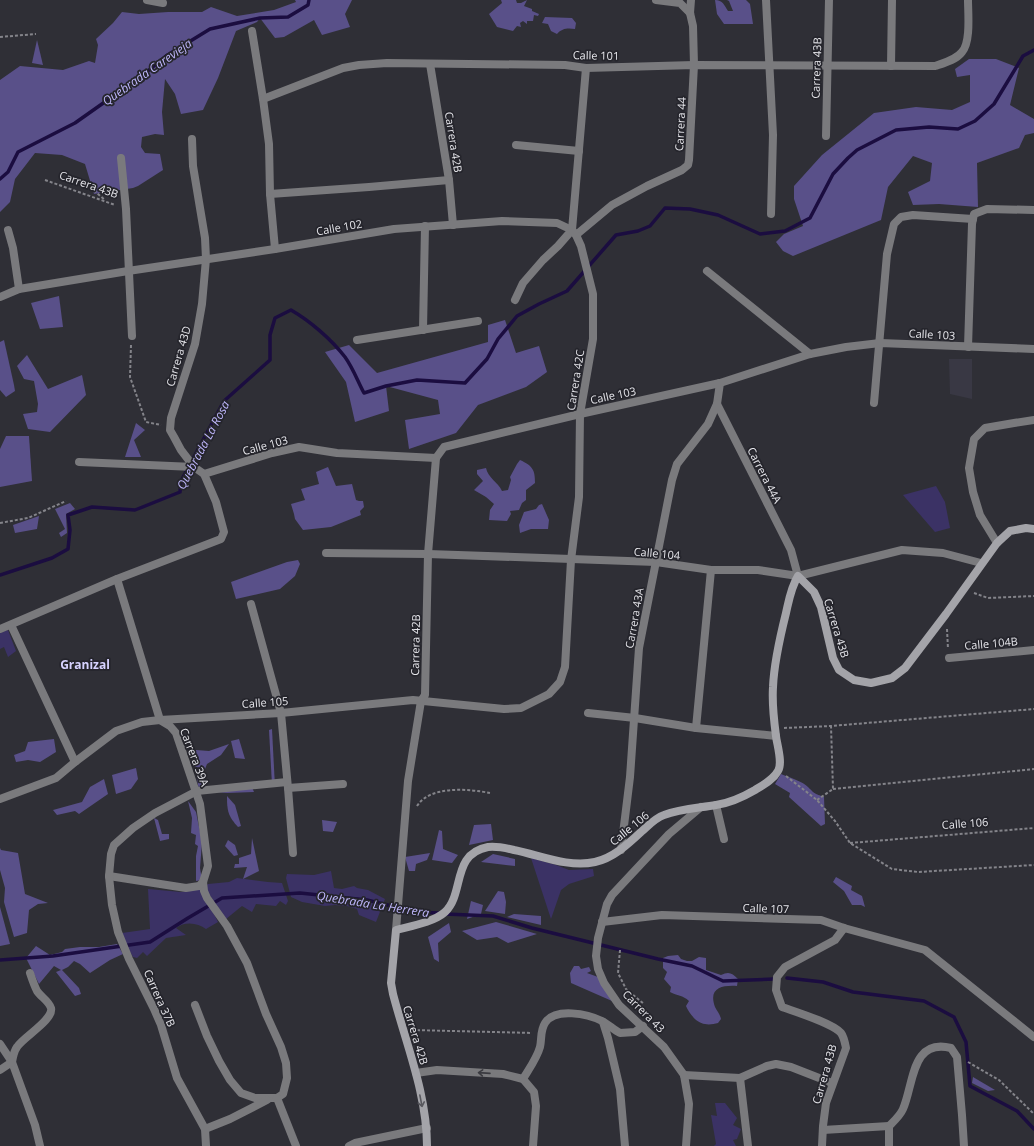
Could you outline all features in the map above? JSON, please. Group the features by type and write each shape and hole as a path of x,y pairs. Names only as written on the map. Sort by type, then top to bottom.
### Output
{"street":[{"path":"147,0 163,3"},
{"path":"656,0 680,3 690,13"},
{"name":"Carrera 44","path":"574,232 612,205 682,170 688,165 694,65 690,13 691,0"},
{"path":"766,0 773,135 771,214"},
{"name":"Carrera 43B","path":"826,136 829,0"},
{"path":"891,66 892,0"},
{"name":"Calle 101","path":"263,99 348,67 387,63 413,62 430,64 565,65 586,68 694,65 935,66 949,62 962,52 967,41 968,0"},
{"path":"252,30 269,144 270,194 276,249"},
{"name":"Carrera 42B","path":"430,64 449,180 453,225"},
{"name":"Carrera 42C","path":"549,694 560,682 565,667 571,560 579,497 580,414 593,339 593,294 581,246 574,232 586,68"},
{"name":"Carrera 43D","path":"170,427 171,418 195,344 202,304 206,259 205,238 193,166 192,138"},
{"path":"516,145 579,151"},
{"path":"120,158 126,209 132,336"},
{"path":"270,194 449,180"},
{"path":"874,403 887,254 894,224 901,217 913,215 973,216 987,209 1034,210"},
{"path":"968,347 973,216"},
{"name":"Calle 102","path":"0,297 19,289 394,229 502,221 557,223 574,232"},
{"path":"423,330 425,226"},
{"path":"8,230 13,248 19,289"},
{"path":"515,300 523,283 543,260 574,232"},
{"path":"707,271 810,354"},
{"path":"358,340 478,321"},
{"name":"Calle 103","path":"204,474 272,453 298,448 337,453 436,458 444,447 580,414 720,383 810,354 846,347 880,343 1034,348"},
{"path":"717,404 720,383"},
{"name":"Carrera 43A","path":"621,850 630,777 639,648 672,480 677,464 708,424 717,404"},
{"name":"Carrera 44A","path":"717,404 791,550 798,576"},
{"path":"997,543 980,515 973,492 969,468 974,439 985,428 1014,422 1034,420"},
{"path":"0,629 117,579 221,539 224,532 216,502 204,474 194,467 181,450 170,427"},
{"name":"Carrera 42B","path":"427,1146 427,1128 416,1073 393,994 392,983 408,781 421,701 425,695 428,554 436,458"},
{"path":"79,462 88,464 194,467"},
{"path":"946,614 981,563 997,543 1010,531 1026,528 1034,529"},
{"name":"Calle 104","path":"326,553 428,554 656,562 711,570 758,570 798,576 902,550 943,553 981,563"},
{"path":"696,728 711,570"},
{"path":"779,771 780,758 775,732 773,688 780,637 792,590 798,576"},
{"name":"Carrera 43B","path":"798,576 814,592 821,606 833,658 839,670 854,680 871,683 892,678 905,668 946,614"},
{"path":"117,579 160,720"},
{"path":"251,604 281,713 293,853"},
{"path":"11,624 75,762"},
{"name":"Calle 104B","path":"949,658 1034,650"},
{"name":"Calle 105","path":"0,798 56,778 116,731 142,722 281,713 413,700 504,709 521,708 549,694"},
{"path":"588,713 635,718 696,728 775,732"},
{"name":"Carrera 39A","path":"160,720 170,726 176,733 188,771 197,791 208,866 203,882"},
{"name":"Calle 106","path":"396,930 435,918 445,912 452,902 461,870 465,862 478,851 495,847 525,852 569,864 594,863 610,857 621,850 652,822 663,815 716,805 739,798 766,784 779,771"},
{"path":"197,791 288,785 343,784"},
{"name":"Carrera 37B","path":"197,791 155,813 133,828 114,845 111,854 109,876 112,905 121,939 161,1025 177,1078 205,1129 206,1146"},
{"path":"716,805 724,839"},
{"name":"Carrera 43","path":"686,1146 689,1104 684,1075 664,1047 619,1005 604,983 598,969 596,956 602,922 607,904 612,895 670,834 702,807"},
{"path":"109,876 186,888 199,886 203,882"},
{"path":"195,1005 207,1036 230,1080 241,1093 255,1098 268,1099 277,1098 283,1094 287,1078 286,1063 281,1047 266,1014 247,963 227,926 207,898 202,887 203,882"},
{"name":"Calle 107","path":"602,922 662,915 821,920 844,928 925,950 1034,1038"},
{"name":"Carrera 43B","path":"822,1146 826,1103 846,1048 844,1040 840,1033 831,1026 782,1007 776,990 777,977 785,967 835,940 844,928"},
{"path":"0,1070 12,1062 17,1046 49,1016 52,1010 50,1005 37,990 30,973"},
{"path":"523,1079 532,1066 540,1047 541,1033 548,1019 555,1014 562,1013 593,1017 620,1033 635,1032 643,1026"},
{"path":"603,1022 620,1089 625,1146"},
{"path":"0,1044 12,1062 35,1125 40,1146"},
{"path":"889,1146 889,1126 903,1110 914,1070 922,1054 931,1047 941,1046 951,1048 957,1057 964,1146"},
{"path":"684,1075 740,1078 766,1066 776,1064 791,1067 832,1083"},
{"path":"416,1073 437,1070 503,1074 523,1079 534,1092 536,1106 533,1146"},
{"path":"740,1078 748,1146"},
{"path":"277,1098 296,1146"},
{"path":"205,1129 230,1119 268,1099"},
{"path":"823,1130 889,1126"},
{"path":"349,1146 355,1143 427,1128"}],"path":[{"path":"0,37 36,34"},
{"name":"Carrera 43B","path":"45,180 126,209"},
{"path":"80,186 91,188 100,197 108,202 126,209"},
{"path":"132,336 130,377 146,422 170,427"},
{"path":"0,523 28,518 66,501"},
{"path":"964,588 988,598 1034,596"},
{"path":"946,614 949,658"},
{"path":"775,732 1034,709"},
{"path":"831,726 833,789"},
{"path":"817,800 833,789 1034,769"},
{"path":"779,771 817,800 835,821 850,843 892,869 918,872 1034,865"},
{"path":"416,807 426,796 444,791 473,790 490,793"},
{"name":"Calle 106","path":"850,843 1034,828"},
{"path":"620,950 618,973 626,989 644,1004"},
{"path":"414,1030 541,1033"},
{"path":"970,1064 999,1080 1034,1114"}],"shaded area":[{"path":"295,0 352,0 345,14 350,27 322,35 314,20 284,37 275,38 260,18 257,22 236,31 218,78 203,110 181,114 175,94 165,79 162,112 164,135 155,134 142,137 141,147 145,153 160,154 163,170 133,188 94,194 85,164 62,155 35,153 15,179 10,202 0,212 0,80 20,66 63,70 89,61 95,63 98,45 96,39 122,12 139,14 202,12 211,7 237,16 274,10 296,2"},
{"path":"501,0 516,0 517,3 521,3 527,0 524,6 539,14 538,16 534,15 533,21 527,21 527,24 523,21 520,23 521,27 517,26 513,31 497,27 489,14 502,3"},
{"path":"715,0 722,2 728,11 733,11 729,1 727,0 746,0 750,4 753,24 724,24 717,14"},
{"path":"545,17 572,18 576,23 575,29 565,29 557,34 551,31 548,24 542,23"},
{"path":"37,40 43,65 32,63"},
{"path":"969,59 996,59 1019,68 1010,105 1034,119 1034,133 1025,135 1019,148 977,163 978,207 939,204 913,205 908,192 930,181 932,163 913,156 888,187 881,220 793,256 783,251 776,242 784,234 803,226 794,199 794,186 822,155 874,113 916,107 952,110 970,102 970,75 957,77 955,69"},
{"path":"59,296 63,327 40,329 31,303"},
{"path":"505,320 516,353 539,346 547,372 526,387 478,405 456,433 409,449 405,420 440,414 438,400 386,386 389,411 355,422 346,382 325,352 349,345 377,373 488,342 488,325"},
{"path":"4,340 15,391 6,397 0,390 0,342"},
{"path":"27,355 48,389 82,375 86,395 50,432 28,429 23,414 37,412 38,404 34,381 24,379 17,366"},
{"path":"949,359 972,359 972,399 950,394"},
{"path":"136,423 145,430 134,440 141,457 125,457"},
{"path":"6,436 29,436 32,481 0,487 0,449"},
{"path":"520,460 528,464 534,472 535,483 526,490 526,500 522,503 519,510 510,511 511,514 507,521 489,520 490,510 494,504 474,490 483,481 477,474 477,470 486,468 489,475 502,491 508,490 511,480 510,477"},
{"path":"328,467 336,486 352,484 356,500 363,501 364,507 360,511 361,515 331,527 303,530 295,519 291,504 305,500 301,489 319,484 316,472"},
{"path":"936,486 945,502 950,528 935,532 903,495"},
{"path":"70,503 75,509 66,514 67,533 61,537 59,533 65,529 55,509"},
{"path":"542,504 549,520 548,529 531,529 520,533 519,525 524,512 536,509"},
{"path":"39,516 37,529 15,533 13,525"},
{"path":"298,560 300,564 295,576 280,589 236,599 231,582 287,562"},
{"path":"8,630 16,651 8,657 4,647 0,649 0,633"},
{"path":"272,729 275,787 272,785 269,730"},
{"path":"54,739 56,752 40,762 28,760 16,762 14,755 25,751 28,742"},
{"path":"239,739 245,759 235,758 231,741"},
{"path":"229,744 221,755 207,764 205,769 193,766 196,750 209,751"},
{"path":"136,768 138,779 131,789 116,794 112,775"},
{"path":"196,773 200,773 203,787 251,785 254,792 227,793 199,790"},
{"path":"781,774 803,783 815,794 824,797 825,824 821,826 789,797 790,793 775,784"},
{"path":"104,779 108,794 79,814 75,811 57,815 53,810 82,802 90,787"},
{"path":"227,796 235,805 241,826 238,827 230,816"},
{"path":"188,801 196,812 202,842 200,868 202,880 196,881 196,856 198,846 195,844 196,835 191,833 192,818"},
{"path":"154,818 158,820 162,834 169,834 169,839 160,841"},
{"path":"322,820 337,822 333,832 323,831"},
{"path":"491,824 493,840 469,845 474,825"},
{"path":"439,830 442,831 443,849 458,855 452,863 432,860"},
{"path":"252,838 259,871 243,879 247,867 234,868 235,864 239,864 239,858 251,854"},
{"path":"228,840 235,845 238,855 234,856 225,846"},
{"path":"0,848 1,850 18,853 25,894 48,903 38,904 29,910 27,933 14,937 4,902 5,888 0,870"},
{"path":"430,853 427,860 416,864 415,871 409,871 405,857"},
{"path":"493,854 515,859 515,866 481,862"},
{"path":"531,858 569,870 593,869 594,876 569,884 561,890 551,919"},
{"path":"331,871 334,888 342,889 354,886 368,890 385,899 376,922 359,915 357,909 347,906 325,906 302,902 291,897 286,878 287,874 314,875"},
{"path":"836,877 852,886 851,890 862,896 865,907 861,905 852,905 844,891 833,882"},
{"path":"237,878 282,883 288,901 286,905 280,901 276,906 256,904 252,912 242,906 226,919 204,887 208,884 229,882"},
{"path":"148,889 181,892 201,889 218,922 206,929 199,925 183,924 176,928 186,935 166,938 147,956 143,952 137,958 133,957 124,941 122,933 150,929"},
{"path":"498,891 504,892 506,902 505,914 485,911"},
{"path":"471,901 483,905 481,914 467,919"},
{"path":"0,907 10,944 0,946"},
{"path":"514,914 541,916 541,925 507,917"},
{"path":"496,922 537,934 508,943 497,937 477,940 462,931"},
{"path":"449,923 451,932 438,943 439,962 434,959 428,937"},
{"path":"117,944 123,954 110,960 90,973 74,961 62,970 79,988 81,994 75,996 56,972 61,970 54,966 39,984 26,958 36,946 50,955 62,952 65,949 99,947"},
{"path":"678,955 681,959 687,961 692,961 699,957 706,958 706,970 721,975 730,973 738,979 737,986 722,987 715,992 713,996 715,1007 721,1019 718,1023 708,1024 699,1022 691,1015 686,1006 689,1001 670,992 671,987 664,979 667,972 663,968 663,958"},
{"path":"574,966 579,966 581,969 589,967 591,971 587,973 598,977 612,1001 571,983 570,973"},
{"path":"973,1077 995,1090 988,1091 972,1083"},
{"path":"715,1103 725,1103 737,1118 733,1125 741,1129 737,1139 733,1140 736,1146 714,1146 716,1144 711,1115 717,1116"}],"waterway":[{"name":"Quebrada Carevieja","path":"0,179 8,172 18,152 75,123 143,75 166,56 210,29 260,18 288,17 308,5 309,0"},
{"name":"Quebrada La Rosa","path":"0,575 52,558 68,549 70,530 68,515 92,507 135,510 180,492 181,481 224,401 270,360 270,335 275,318 291,310 320,331 345,357 364,393 386,386 417,380 465,383 487,359 498,339 517,316 567,291 616,235 638,231 650,226 665,208 690,209 718,215 760,234 785,231 810,218 833,174 857,150 896,130 929,127 958,129 975,121 994,104 1023,56 1034,50"},
{"name":"Quebrada La Herrera","path":"0,960 53,956 150,942 222,898 300,893 367,900 416,912 439,913"},
{"name":"Quebrada La Herrera","path":"445,914 493,916 532,928 692,966 723,981 774,979"},
{"name":"Quebrada La Herrera","path":"787,978 823,982 853,992 924,1001 954,1017 966,1042 970,1086 1017,1111 1034,1129"}],"district":[{"name":"Granizal","path":"85,664"}]}
